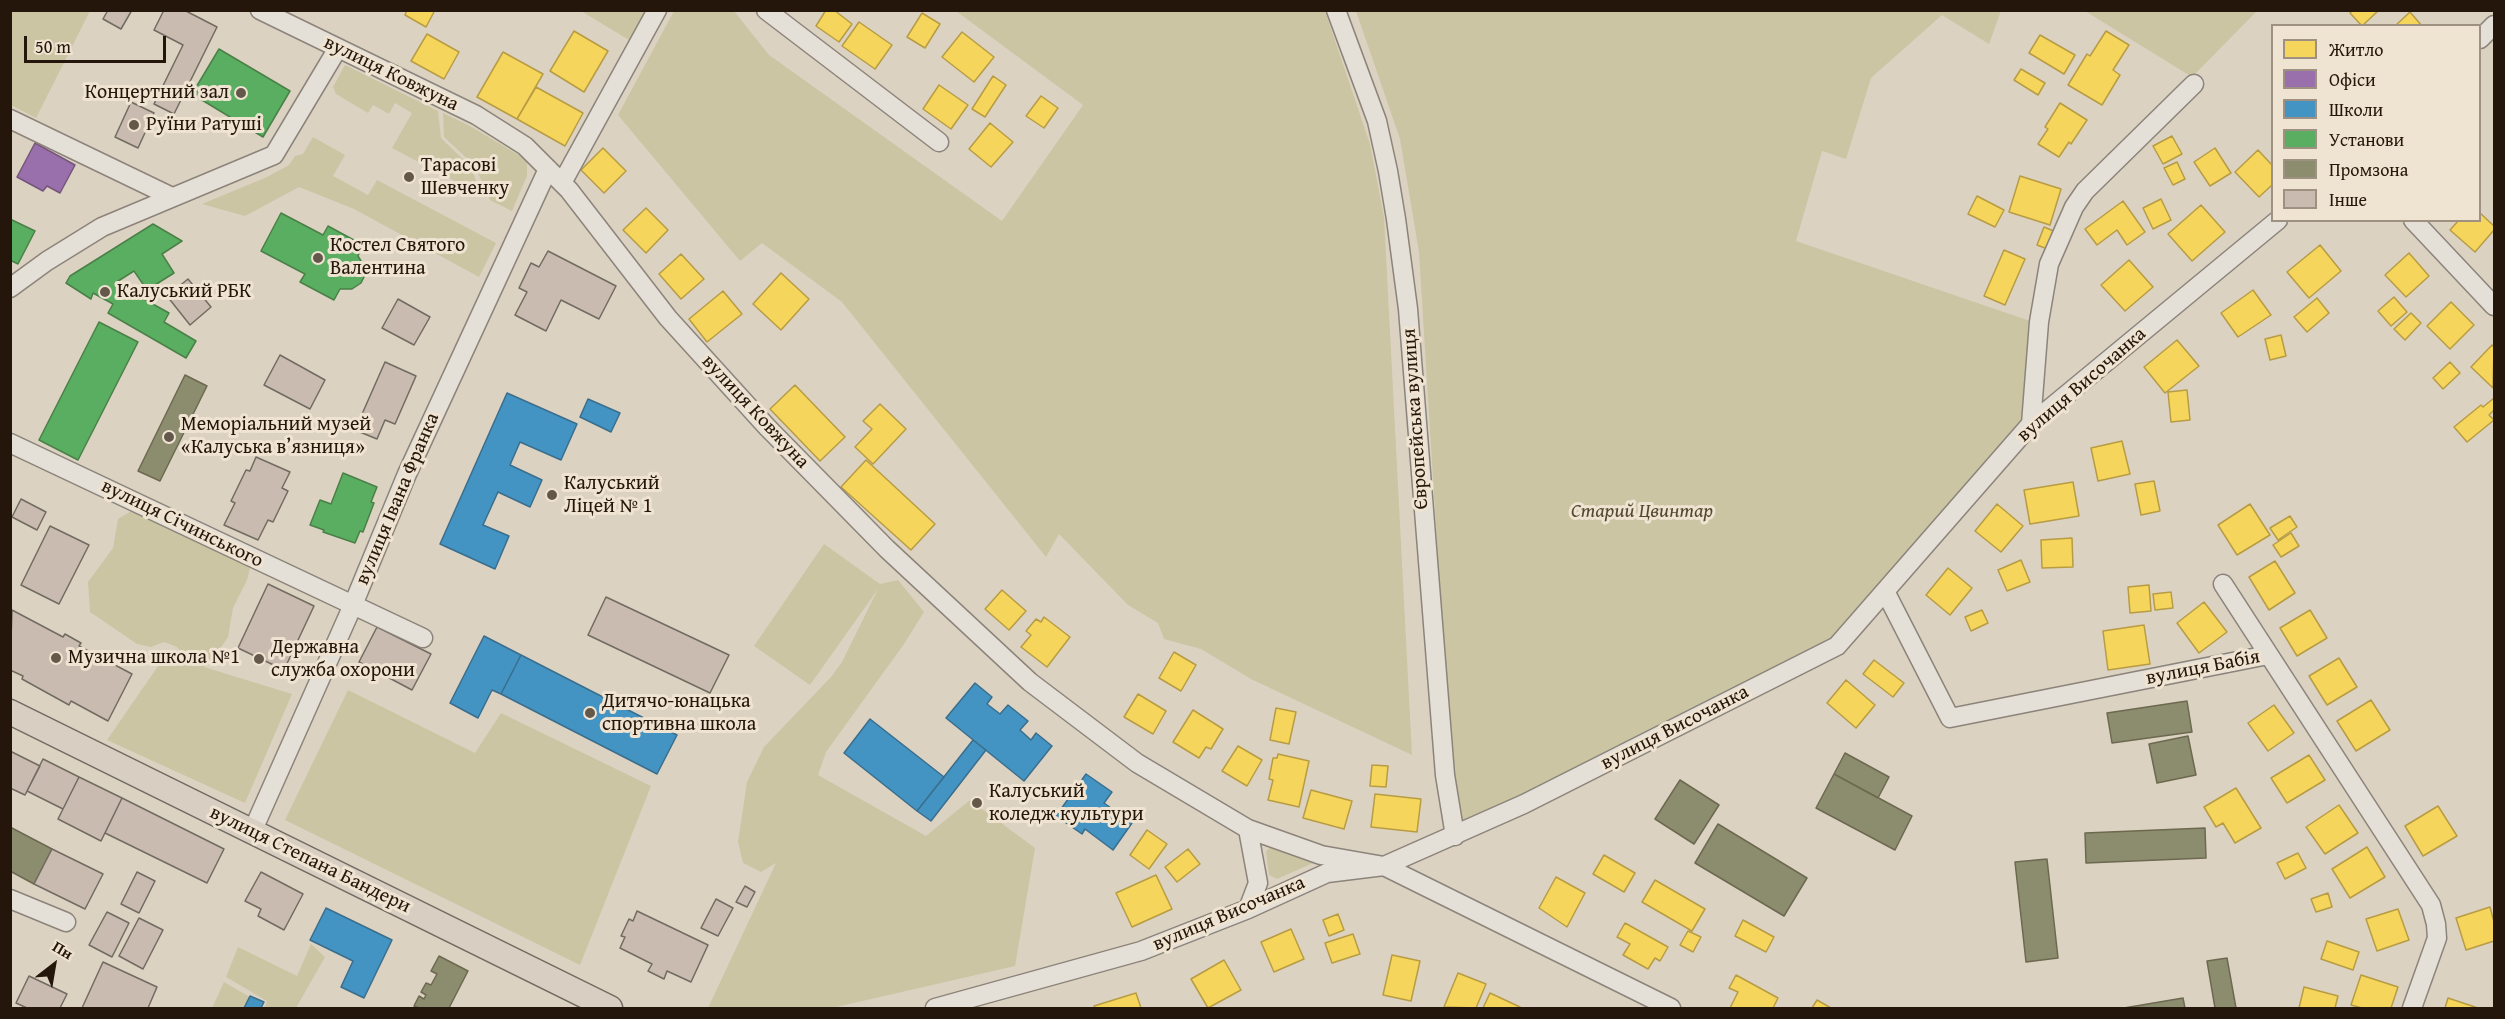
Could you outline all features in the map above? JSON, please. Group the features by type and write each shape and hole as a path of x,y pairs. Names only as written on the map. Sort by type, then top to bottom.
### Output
{"main road":[{"name":"вулиця Степана Бандери","path":"10,712 610,1008"}],"street":[{"name":"вулиця Ковжуна","path":"260,10 476,115 525,146 562,183 668,318 767,427 887,549 1030,682 1137,763 1248,829 1322,855 1384,866 1671,1008"},
{"path":"562,183 657,10"},
{"path":"766,10 939,142"},
{"name":"Європейська вулиця","path":"1336,10 1377,121 1396,219 1408,309 1445,775 1455,836"},
{"path":"2481,38 2494,25"},
{"path":"10,288 102,226 274,155 338,48"},
{"path":"2031,424 2039,322 2049,264 2074,207 2085,191 2194,84"},
{"path":"10,119 172,197"},
{"name":"вулиця Івана Франка","path":"252,832 353,605 407,474 548,169"},
{"name":"вулиця Височанка","path":"935,1008 1141,951 1248,909 1327,873 1384,866 1524,804 1837,646 2031,424 2276,222"},
{"path":"2415,222 2494,306"},
{"name":"вулиця Січинського","path":"10,442 423,638"},
{"path":"2223,584 2268,655"},
{"name":"вулиця Бабія","path":"1885,591 1950,718 2268,655 2431,905 2437,938 2412,1008"},
{"path":"1248,829 1258,883 1248,909"},
{"path":"10,899 66,922"}],"green space":[{"path":"10,11 90,11 36,118 11,105"},
{"path":"581,11 646,11 629,40"},
{"path":"674,11 734,11 769,55 1002,221 1083,105 956,11 1325,11 1370,144 1384,217 1412,755 1251,679 1201,649 1164,639 1158,623 1128,605 1059,534 1046,557 842,302 762,243 740,261 618,115"},
{"name":"Старий Цвинтар","path":"1356,11 2001,11 1989,44 1942,15 1871,78 1846,159 1822,151 1796,241 2030,321 2031,424 1837,646 1455,836 1419,252 1400,139"},
{"path":"2085,11 2257,11 2192,77"},
{"path":"345,65 438,111 441,138 471,167 481,195 392,148 412,113 395,103 389,114 373,105 368,113 336,94 333,87"},
{"path":"443,113 470,126 527,160 527,176 512,211 490,200 475,166 444,137"},
{"path":"313,137 345,155 333,176 368,195 377,180 496,243 479,277 354,209 299,187 245,216 202,204 267,177 289,165 295,156 303,154"},
{"path":"133,510 251,564 247,580 233,608 228,637 210,664 204,667 292,694 245,803 107,740 165,656 192,663 177,647 164,642 151,647 137,644 90,612 88,582 113,548 118,519"},
{"path":"824,544 880,584 898,580 924,612 904,644 826,752 818,775 926,836 970,800 1035,848 1015,966 832,1008 708,1008 776,863 761,872 743,863 738,842 747,782 764,747 831,677 842,662 878,589 810,685 754,646"},
{"path":"348,690 475,753 501,713 651,786 580,965 285,820"},
{"path":"1270,847 1313,863 1277,879 1269,875 1266,852"},
{"path":"311,944 325,957 296,1008 264,1008 267,1001 226,977 238,947 297,976"},
{"path":"224,982 260,1003 258,1008 212,1008"}],"building: Житло":[{"path":"407,10 435,10 426,27 405,15"},
{"path":"826,10 834,10 852,24 839,42 816,26"},
{"path":"2353,10 2379,10 2364,24 2360,24 2350,13"},
{"path":"2410,12 2420,24 2397,24"},
{"path":"922,13 940,24 925,48 907,37"},
{"path":"859,22 892,45 875,69 842,46"},
{"path":"574,31 608,51 584,92 550,71"},
{"path":"2106,31 2129,45 2113,70 2120,75 2102,105 2068,85 2087,54 2090,56"},
{"path":"962,32 994,57 974,82 942,57"},
{"path":"427,34 459,52 444,79 411,61"},
{"path":"2040,35 2075,55 2064,74 2029,53"},
{"path":"503,52 543,74 517,119 477,97"},
{"path":"2021,69 2045,83 2038,95 2014,80"},
{"path":"993,76 1006,85 985,117 972,109"},
{"path":"939,85 968,105 951,129 923,109"},
{"path":"536,87 583,113 565,146 517,119"},
{"path":"1041,96 1058,108 1044,128 1026,116"},
{"path":"2060,103 2087,120 2059,157 2038,144 2048,129 2045,127"},
{"path":"990,123 1013,142 991,167 969,149"},
{"path":"2172,136 2182,154 2163,164 2153,146"},
{"path":"603,148 626,171 604,193 581,170"},
{"path":"2215,148 2231,173 2210,186 2194,162"},
{"path":"2258,150 2271,164 2271,186 2259,197 2235,172"},
{"path":"2177,162 2185,179 2173,185 2164,168"},
{"path":"2020,176 2061,189 2050,225 2009,212"},
{"path":"1977,196 2004,210 1995,227 1968,214"},
{"path":"2161,199 2171,220 2153,229 2143,208"},
{"path":"2123,201 2145,232 2127,245 2117,230 2097,245 2085,229"},
{"path":"2201,205 2225,232 2192,261 2168,234"},
{"path":"646,208 668,230 646,253 623,230"},
{"path":"2481,214 2494,226 2494,230 2475,252 2450,230 2457,222 2481,222"},
{"path":"2044,227 2056,232 2050,250 2037,245"},
{"path":"2320,245 2341,271 2309,298 2287,272"},
{"path":"2004,250 2025,259 2005,305 1984,296"},
{"path":"2409,253 2429,276 2406,297 2385,275"},
{"path":"681,254 704,279 681,299 659,274"},
{"path":"2129,260 2153,287 2125,311 2101,285"},
{"path":"781,273 809,299 781,330 753,304"},
{"path":"2253,290 2271,315 2238,337 2221,313"},
{"path":"723,291 742,314 707,342 689,319"},
{"path":"2394,297 2407,312 2391,326 2378,311"},
{"path":"2317,298 2329,313 2307,332 2294,317"},
{"path":"2451,302 2474,325 2450,349 2427,326"},
{"path":"2411,313 2421,323 2405,340 2394,329"},
{"path":"2281,335 2286,356 2270,360 2265,339"},
{"path":"2177,340 2199,366 2165,393 2144,367"},
{"path":"2492,345 2494,347 2493,388 2471,367"},
{"path":"2450,362 2460,373 2443,389 2433,378"},
{"path":"795,385 845,437 820,461 770,409"},
{"path":"2187,390 2190,420 2171,422 2168,392"},
{"path":"2494,398 2494,410 2489,415 2494,420 2467,442 2454,427 2481,405 2483,407"},
{"path":"880,404 906,429 873,464 855,447 872,429 863,421"},
{"path":"2122,441 2130,474 2098,481 2091,448"},
{"path":"866,460 935,524 911,550 841,487"},
{"path":"2154,481 2160,511 2141,515 2135,484"},
{"path":"2073,482 2079,516 2030,524 2024,490"},
{"path":"1997,504 2023,526 2001,552 1975,531"},
{"path":"2250,504 2270,535 2237,555 2218,525"},
{"path":"2290,516 2297,527 2278,540 2270,528"},
{"path":"2291,533 2299,546 2281,557 2273,545"},
{"path":"2072,538 2073,567 2042,568 2041,540"},
{"path":"2021,560 2030,582 2007,591 1998,570"},
{"path":"2275,561 2295,593 2269,610 2249,577"},
{"path":"1948,568 1972,588 1950,615 1926,595"},
{"path":"2149,585 2151,611 2130,613 2128,587"},
{"path":"1002,590 1026,611 1009,630 985,609"},
{"path":"2171,592 2173,608 2155,610 2153,594"},
{"path":"2204,602 2227,632 2199,653 2177,623"},
{"path":"1982,610 1988,623 1971,631 1965,617"},
{"path":"2310,610 2327,638 2297,656 2280,628"},
{"path":"1044,617 1070,637 1047,667 1021,647 1031,635 1026,631 1036,619 1041,622"},
{"path":"2144,625 2150,664 2108,670 2103,631"},
{"path":"1174,652 1196,665 1181,691 1159,678"},
{"path":"2339,658 2357,687 2327,705 2309,676"},
{"path":"1874,660 1904,683 1893,697 1863,674"},
{"path":"1846,680 1875,705 1856,728 1827,703"},
{"path":"1138,694 1166,711 1153,734 1124,717"},
{"path":"2371,700 2390,730 2356,751 2337,721"},
{"path":"2274,705 2294,733 2268,751 2248,723"},
{"path":"1276,708 1296,712 1289,744 1270,740"},
{"path":"1193,710 1223,729 1211,749 1206,747 1199,758 1173,742"},
{"path":"1238,746 1262,760 1247,786 1222,771"},
{"path":"1278,754 1309,761 1299,807 1268,800 1273,780 1269,779 1273,758 1277,758"},
{"path":"2309,755 2325,780 2287,803 2271,778"},
{"path":"1372,765 1388,766 1386,787 1370,786"},
{"path":"2236,788 2261,828 2235,843 2223,823 2216,827 2204,807"},
{"path":"1311,790 1352,801 1344,829 1303,818"},
{"path":"1375,794 1421,799 1417,832 1371,827"},
{"path":"2339,805 2358,833 2325,854 2306,827"},
{"path":"2438,806 2457,836 2423,856 2405,826"},
{"path":"1147,830 1167,844 1149,869 1130,855"},
{"path":"2367,847 2385,877 2350,898 2332,869"},
{"path":"1188,849 1200,864 1177,882 1165,867"},
{"path":"2298,853 2306,868 2285,879 2277,863"},
{"path":"1604,855 1635,873 1624,892 1593,874"},
{"path":"1156,875 1172,909 1132,927 1116,893"},
{"path":"1556,877 1585,893 1567,927 1539,908"},
{"path":"1655,880 1705,909 1692,931 1642,902"},
{"path":"2328,893 2332,907 2316,912 2311,899"},
{"path":"2490,907 2494,922 2494,941 2466,950 2456,918"},
{"path":"2398,909 2409,940 2377,951 2366,919"},
{"path":"1338,914 1344,930 1329,936 1323,920"},
{"path":"1743,920 1774,937 1766,952 1735,936"},
{"path":"1625,923 1668,947 1660,961 1655,958 1648,969 1623,955 1630,944 1617,937"},
{"path":"1291,929 1304,959 1274,972 1261,942"},
{"path":"1688,931 1701,937 1693,952 1680,945"},
{"path":"1353,934 1360,954 1332,963 1325,943"},
{"path":"2327,941 2359,952 2353,970 2321,959"},
{"path":"1392,955 1420,961 1411,1001 1383,995"},
{"path":"1224,960 1241,990 1208,1008 1191,979"},
{"path":"1458,973 1486,984 1476,1008 1444,1007"},
{"path":"1736,975 1778,998 1773,1008 1730,1008 1738,992 1729,988"},
{"path":"2361,975 2398,987 2391,1008 2362,1008 2351,1005"},
{"path":"2304,987 2338,996 2335,1008 2299,1008"},
{"path":"1136,993 1141,1008 1095,1008 1094,1006"},
{"path":"1490,993 1520,1007 1520,1008 1483,1008"},
{"path":"2448,998 2478,1008 2445,1008"},
{"path":"1817,1000 1831,1008 1812,1008"}],"building: Офіси":[{"path":"35,143 75,165 60,193 47,186 43,191 17,177"}],"building: Школи":[{"path":"507,393 577,424 561,460 520,442 510,465 542,480 530,507 498,492 483,525 509,536 495,569 440,544"},
{"path":"588,399 620,413 611,432 580,417"},
{"path":"484,636 521,655 501,694 492,690 478,718 450,703"},
{"name":"Дитячо-юнацька спортивна школа","path":"521,655 677,735 657,774 501,694"},
{"path":"975,683 992,697 987,704 1000,714 1008,705 1028,721 1020,730 1031,740 1036,733 1052,746 1024,781 946,718"},
{"path":"870,719 944,777 917,811 844,753"},
{"path":"973,740 986,750 931,821 917,811"},
{"path":"1086,774 1112,792 1104,803 1132,823 1113,850 1085,829 1082,834 1056,816"},
{"path":"326,908 392,940 364,998 341,987 353,961 310,940"},
{"path":"250,996 264,1002 261,1008 244,1008"}],"building: Установи":[{"name":"Концертний зал","path":"219,49 290,91 263,137 192,94"},
{"name":"Костел Святого Валентина","path":"281,213 323,235 328,226 363,245 358,256 364,266 364,277 361,283 352,289 340,289 334,300 300,282 305,274 261,251"},
{"path":"10,219 35,231 18,264 10,260"},
{"name":"Калуський РБК","path":"153,224 182,241 162,254 174,273 147,290 134,271 115,283 169,313 164,322 196,341 186,358 108,313 113,304 93,293 91,299 66,283 70,276"},
{"path":"99,322 138,342 78,460 39,440"},
{"path":"343,473 377,487 371,502 374,503 363,532 360,531 355,543 310,525 320,500 331,504"}],"building: Промзона":[{"path":"185,375 207,386 160,481 138,471"},
{"path":"2187,701 2192,732 2112,743 2107,713"},
{"path":"2188,736 2196,775 2157,783 2149,744"},
{"path":"1845,753 1889,777 1878,798 1834,774"},
{"path":"1834,774 1912,816 1895,850 1816,808"},
{"path":"1680,780 1719,805 1694,844 1655,819"},
{"path":"1718,824 1807,878 1784,916 1695,863"},
{"path":"10,827 52,849 34,884 10,871"},
{"path":"2205,828 2206,858 2086,863 2085,833"},
{"path":"2047,859 2058,958 2026,962 2015,862"},
{"path":"439,956 468,971 449,1008 414,1006 419,996 424,999 426,995 421,992 426,983 431,985 437,974 431,971"},
{"path":"2227,958 2236,1008 2215,1008 2207,961"},
{"path":"2183,998 2185,1008 2124,1008"}],"building: Інше":[{"path":"108,10 132,10 121,29 103,19"},
{"path":"164,10 184,10 217,27 174,114 154,104 183,45 154,30"},
{"name":"Руїни Ратуші","path":"131,102 154,113 138,148 115,137"},
{"path":"548,251 616,286 599,319 561,300 546,331 515,315 527,292 519,288 531,263 539,267"},
{"path":"188,279 211,307 190,325 167,296"},
{"path":"398,299 430,317 414,345 382,328"},
{"path":"280,355 325,380 310,409 264,385"},
{"path":"385,362 416,376 395,424 385,420 377,439 355,430"},
{"path":"256,457 290,472 282,488 288,491 273,522 268,520 258,540 224,525 235,503 231,501 246,470 250,471"},
{"path":"21,499 46,512 37,530 12,517"},
{"path":"50,526 89,545 59,604 21,585"},
{"path":"268,584 314,606 284,670 238,648"},
{"path":"606,597 729,655 710,693 588,635"},
{"name":"Музична школа №1","path":"12,610 63,637 65,634 81,643 79,646 132,674 108,721 71,701 69,705 10,670"},
{"path":"377,627 431,654 412,690 359,662"},
{"path":"10,751 40,766 25,795 10,788"},
{"path":"43,759 79,777 63,809 27,791"},
{"path":"79,777 122,798 101,841 58,819"},
{"path":"122,798 224,849 207,883 105,833"},
{"path":"52,849 103,874 85,909 34,884"},
{"path":"137,872 155,881 139,913 121,904"},
{"path":"261,872 303,894 284,930 258,916 261,909 245,901"},
{"path":"745,886 755,892 747,907 736,902"},
{"path":"716,899 733,908 718,936 701,928"},
{"path":"637,911 708,945 691,982 667,971 664,979 648,971 652,964 620,948 625,937 621,936 629,919 633,921"},
{"path":"107,912 129,923 112,957 89,945"},
{"path":"139,918 163,930 143,969 119,956"},
{"path":"103,962 157,987 148,1008 82,1008"},
{"path":"29,976 67,994 60,1008 27,1008 16,1003"}],"place":[{"name":"Концертний зал","path":"241,93"},
{"name":"Руїни Ратуші","path":"134,125"},
{"name":"Тарасові Шевченку","path":"409,177"},
{"name":"Костел Святого Валентина","path":"318,258"},
{"name":"Калуський РБК","path":"105,292"},
{"name":"Меморіальний музей «Калуська в’язниця»","path":"169,437"},
{"name":"Калуський Ліцей № 1","path":"552,495"},
{"name":"Музична школа №1","path":"56,658"},
{"name":"Державна служба охорони","path":"259,659"},
{"name":"Дитячо-юнацька спортивна школа","path":"590,713"},
{"name":"Калуський коледж культури","path":"977,803"}]}
